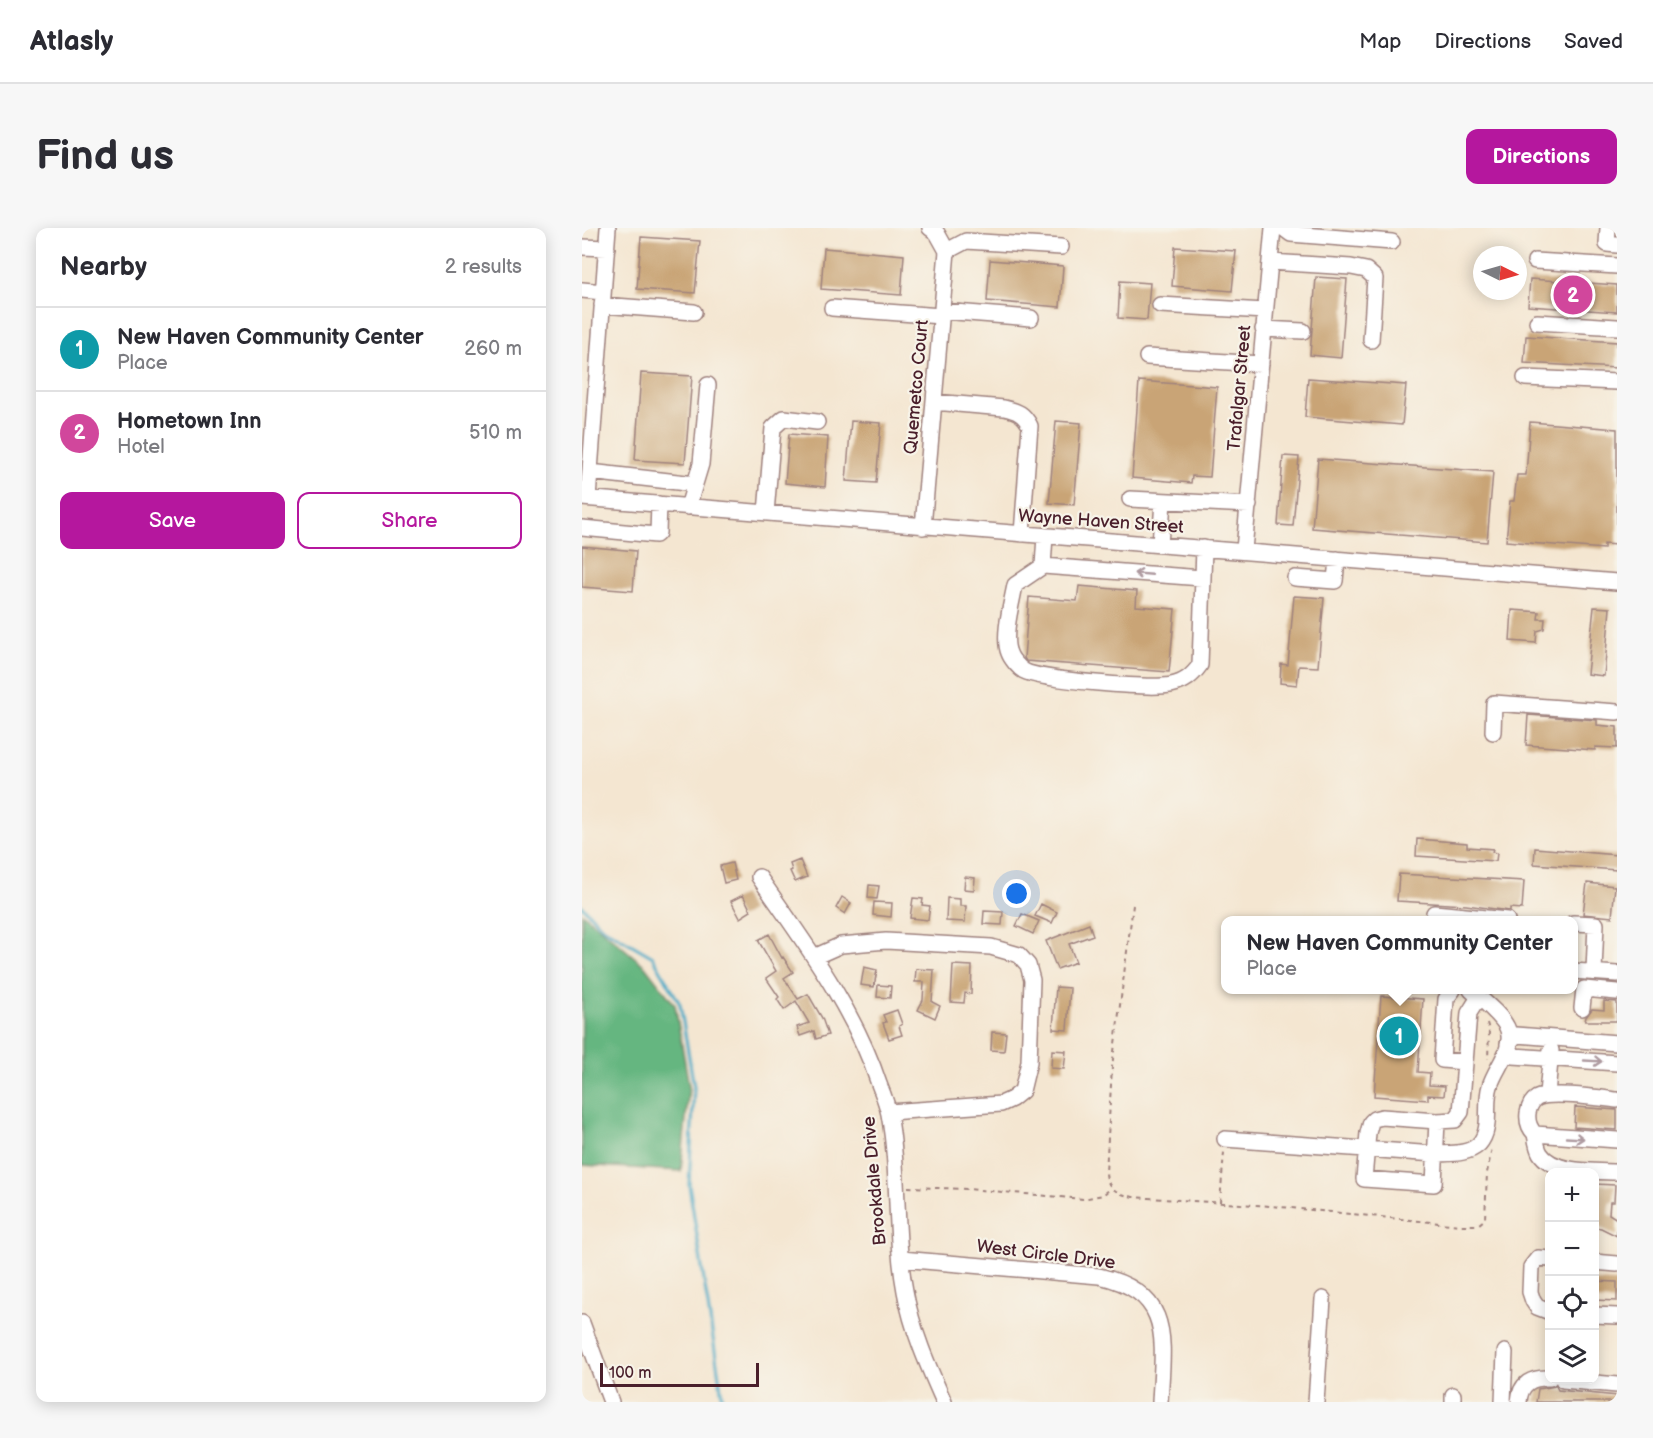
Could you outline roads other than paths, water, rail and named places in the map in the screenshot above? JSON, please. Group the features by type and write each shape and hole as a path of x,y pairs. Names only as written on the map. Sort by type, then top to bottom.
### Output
{"street":[{"path":"585,498 590,472 608,228"},
{"path":"930,228 937,233 946,251 966,241 1061,247"},
{"path":"1019,244 1020,228"},
{"name":"Trafalgar Street","path":"1244,550 1274,228"},
{"path":"1283,228 1291,234 1392,242"},
{"path":"1608,228 1607,244 1617,245"},
{"path":"582,247 607,248"},
{"name":"Quemetco Court","path":"924,527 946,251"},
{"path":"1535,261 1617,266"},
{"path":"1270,262 1366,270 1375,278 1371,340"},
{"path":"582,290 603,298 694,312"},
{"path":"1160,305 1265,311"},
{"path":"832,308 1031,318"},
{"path":"1537,322 1617,327"},
{"path":"1263,329 1303,331"},
{"path":"1148,357 1261,364"},
{"path":"1525,378 1617,382"},
{"path":"688,507 701,464 708,385"},
{"path":"934,402 1004,408 1016,410 1024,415 1030,426 1022,534"},
{"path":"766,513 773,428 784,418 817,422"},
{"path":"590,472 695,484"},
{"name":"Wayne Haven Street","path":"585,498 1617,582"},
{"path":"1130,499 1249,506"},
{"path":"1160,545 1163,501"},
{"path":"582,528 656,535 659,504"},
{"path":"1043,566 1045,536"},
{"path":"1202,578 1043,566 1015,585 1007,630 1008,653 1021,670 1074,680 1147,687 1172,685 1190,678 1200,665 1204,548"},
{"path":"1295,578 1335,581 1337,559"},
{"path":"1492,732 1494,703 1617,712"},
{"name":"Brookdale Drive","path":"759,877 814,957 859,1035 874,1070 889,1113 895,1157 905,1291 918,1342 944,1402"},
{"path":"1435,916 1434,914 1455,916"},
{"path":"1578,923 1596,924 1594,971"},
{"path":"814,957 841,945 886,941 991,947 1019,955 1028,965 1032,980 1029,1062 1022,1091 1001,1104 889,1113"},
{"path":"1578,971 1617,974"},
{"path":"1582,1008 1584,989 1617,992"},
{"path":"1450,994 1446,999 1442,1060 1465,1062"},
{"path":"1437,1121 1434,1184 1364,1179 1369,1126 1374,1119 1382,1117 1455,1120 1461,1112 1469,1013 1475,994"},
{"path":"1476,994 1504,1022 1509,1031 1509,1044 1513,1056 1617,1063"},
{"path":"1225,1139 1435,1154 1462,1153 1473,1150 1481,1142 1487,1128 1489,1087 1502,1064 1509,1044 1516,1035 1617,1042"},
{"path":"1547,1094 1552,1037"},
{"path":"1617,1100 1547,1094 1536,1098 1529,1107 1528,1117 1530,1130 1535,1134 1617,1140"},
{"path":"1535,1134 1540,1154 1553,1164 1567,1169 1617,1172"},
{"path":"1545,1259 1538,1258 1532,1267 1530,1292 1537,1307 1545,1310"},
{"name":"West Circle Drive","path":"901,1259 1099,1276 1131,1286 1152,1306 1162,1331 1160,1402"},
{"path":"1599,1262 1617,1264"},
{"path":"1316,1402 1323,1299"},
{"path":"1599,1315 1617,1316"},
{"path":"582,1323 611,1402"},
{"path":"1503,1402 1505,1352"},
{"path":"1519,1402 1519,1394 1526,1383 1537,1377 1545,1378"},
{"path":"1599,1383 1617,1385"}],"waterway":[{"path":"582,906 603,928 653,957 680,1004 694,1087 689,1185 723,1402"}],"place":[{"name":"Hometown Inn","path":"1573,295"},
{"name":"New Haven Community Center","path":"1399,1036"}]}
